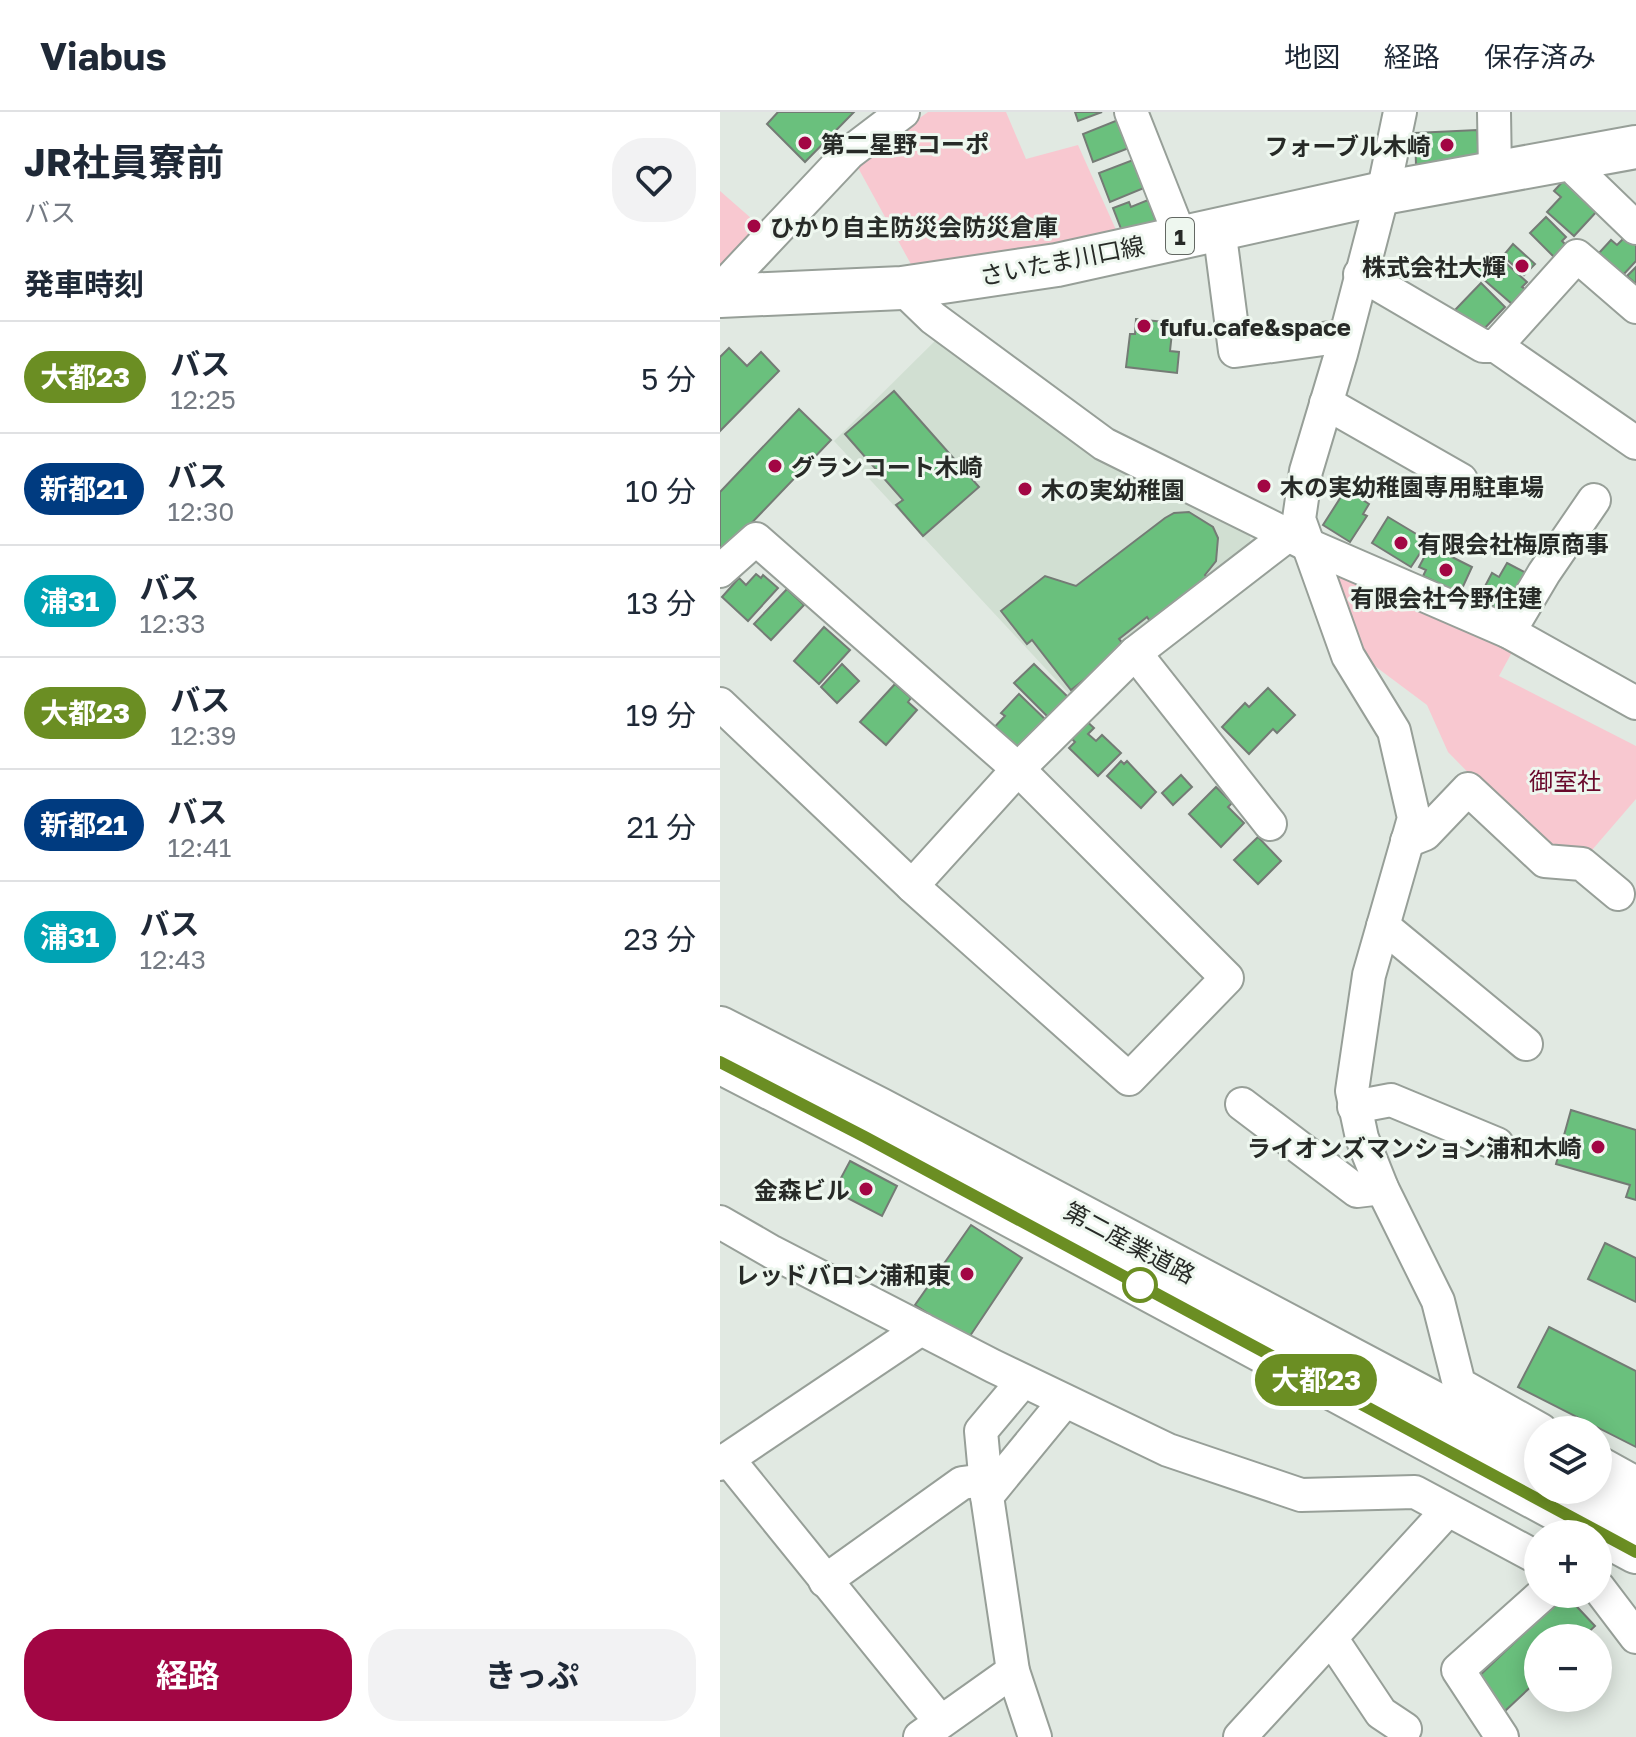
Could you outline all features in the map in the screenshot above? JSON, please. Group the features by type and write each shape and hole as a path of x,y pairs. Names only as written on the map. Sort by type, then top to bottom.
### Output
{"main road":[{"name":"さいたま川口線","path":"720,296 902,288 1057,265 1383,193 1636,147"},
{"name":"第二産業道路","path":"720,1028 1524,1451"},
{"name":"第二産業道路","path":"720,1062 1620,1541"},
{"name":"第二産業道路","path":"1604,1504 1620,1541"}],"street":[{"path":"720,290 849,153 903,112"},
{"path":"1131,112 1200,232 1235,351 1345,336"},
{"path":"1400,112 1383,193 1306,471 1297,540 1348,656 1394,731 1414,818 1369,975 1352,1091 1354,1107 1362,1138 1382,1188 1438,1301 1459,1384 1524,1420"},
{"path":"1494,112 1495,173"},
{"path":"1573,159 1577,171 1636,228"},
{"path":"1496,346 1577,256 1636,307"},
{"path":"1360,274 1483,346 1496,346 1636,443"},
{"path":"902,288 933,318 1104,444 1297,540 1509,632 1636,703"},
{"path":"1326,403 1461,480"},
{"path":"1509,632 1544,573 1594,500"},
{"path":"720,571 756,539 1018,769 1227,978 1129,1079 912,886 720,704"},
{"path":"912,886 1018,769 1135,653 1297,540"},
{"path":"1135,653 1270,824"},
{"path":"1407,841 1425,834 1468,789 1545,861 1582,864 1618,894"},
{"path":"1383,926 1526,1044"},
{"path":"1354,1107 1391,1100 1497,1144"},
{"path":"1242,1104 1357,1191 1382,1188"},
{"path":"720,1222 772,1252 1064,1402 1168,1450 1301,1495 1415,1492 1524,1551"},
{"path":"921,1329 724,1461 825,1581 930,1729 1013,1671"},
{"path":"1023,1381 981,1431 986,1488 1013,1671 1035,1737"},
{"path":"986,1488 1064,1402"},
{"path":"1612,1470 1636,1483"},
{"path":"825,1581 962,1483 986,1488"},
{"path":"1240,1737 1447,1511"},
{"path":"1612,1605 1636,1637"},
{"path":"1502,1737 1458,1670 1527,1608"},
{"path":"1331,1638 1381,1713 1405,1729"}],"shaded area":[{"name":"木の実幼稚園","path":"942,334 1249,530 1252,552 1071,696 834,441"}],"green space":[{"path":"928,112 1006,112 1026,159 1078,145 1121,241 918,277 856,164"},
{"path":"720,191 760,226 720,268"},
{"name":"御室社","path":"1317,556 1516,645 1499,676 1636,746 1636,799 1586,857 1550,856 1448,752 1427,705 1356,652"}],"building":[{"name":"第二星野コーポ","path":"778,112 854,112 805,162 767,124"},
{"path":"1075,112 1102,112 1078,121"},
{"path":"1118,120 1129,148 1093,162 1083,134"},
{"name":"フォーブル木崎","path":"1477,130 1479,158 1472,162 1416,165 1415,133"},
{"path":"1133,160 1144,188 1110,202 1099,173"},
{"path":"1565,179 1598,210 1574,236 1547,212 1561,197 1554,191"},
{"path":"1148,200 1158,227 1125,239 1113,208 1129,202 1131,207"},
{"path":"1546,217 1566,237 1562,241 1566,245 1554,257 1530,233"},
{"name":"ひかり自主防災会防災倉庫","path":"752,220 760,226 756,232 748,226"},
{"path":"1624,238 1629,243 1632,239 1636,243 1636,261 1623,275 1599,253 1611,240 1617,245"},
{"path":"1513,244 1535,264 1524,275 1503,256"},
{"path":"1491,254 1527,282 1512,304 1475,272"},
{"path":"1636,267 1636,284 1627,276"},
{"path":"1481,283 1505,307 1482,331 1474,328 1455,310"},
{"path":"1136,319 1173,323 1170,351 1179,352 1177,373 1126,367 1130,334 1135,334"},
{"path":"729,348 747,366 761,352 779,371 720,431 720,357"},
{"path":"894,391 979,487 923,536 896,505 903,500 845,434"},
{"name":"グランコート木崎","path":"799,409 831,440 720,556 720,492"},
{"path":"1346,489 1369,504 1363,514 1367,516 1350,542 1323,525"},
{"path":"1189,512 1213,527 1218,538 1216,561 1205,575 1209,580 1154,627 1147,617 1119,639 1126,647 1071,690 1032,640 1027,644 1001,611 1045,576 1076,586 1165,518 1174,513"},
{"path":"1388,517 1428,541 1411,567 1372,543"},
{"path":"1430,546 1472,567 1460,593 1423,576 1426,570 1419,567"},
{"path":"1507,563 1530,575 1506,613 1492,606 1497,597 1483,590 1492,573 1499,577"},
{"path":"756,574 761,578 763,575 778,588 748,621 722,597 739,578 746,585"},
{"path":"787,589 804,605 771,640 754,624"},
{"path":"824,627 850,650 819,684 794,661"},
{"path":"842,664 859,681 837,703 821,687"},
{"path":"1034,664 1068,697 1048,717 1014,683"},
{"path":"895,684 911,698 908,702 917,710 886,745 860,722"},
{"path":"1268,688 1295,715 1277,733 1273,729 1249,754 1222,727 1245,703 1249,707"},
{"path":"1019,694 1048,722 1015,757 989,733 1005,716 1001,713"},
{"path":"1082,717 1094,728 1088,734 1096,741 1102,735 1121,753 1098,776 1069,748 1075,742 1067,734"},
{"path":"1121,761 1124,764 1127,761 1156,792 1141,808 1107,776"},
{"path":"1181,775 1192,787 1173,805 1162,793"},
{"path":"1216,787 1232,803 1228,807 1244,823 1221,847 1189,814"},
{"path":"1258,837 1281,861 1258,884 1234,860"},
{"name":"ライオンズマンション浦和木崎","path":"1571,1110 1636,1130 1636,1200 1626,1197 1630,1185 1556,1164"},
{"name":"金森ビル","path":"850,1161 897,1186 882,1216 834,1191"},
{"path":"971,1225 1022,1258 968,1339 915,1305"},
{"path":"1605,1243 1636,1258 1636,1302 1588,1279"},
{"path":"1549,1327 1636,1371 1636,1447 1612,1435 1612,1416 1575,1416 1518,1387"},
{"path":"1550,1608 1578,1608 1593,1624 1534,1624"},
{"path":"1524,1633 1524,1693 1505,1711 1475,1680"}],"bus line":[{"name":"大都23","path":"720,1062 1636,1552"}],"place":[{"name":"第二星野コーポ","path":"805,143"},
{"name":"フォーブル木崎","path":"1447,145"},
{"name":"ひかり自主防災会防災倉庫","path":"754,226"},
{"name":"株式会社大輝","path":"1522,266"},
{"name":"fufu.cafe&space","path":"1144,326"},
{"name":"グランコート木崎","path":"775,466"},
{"name":"木の実幼稚園専用駐車場","path":"1264,486"},
{"name":"木の実幼稚園","path":"1025,489"},
{"name":"有限会社梅原商事","path":"1401,543"},
{"name":"有限会社今野住建","path":"1446,570"},
{"name":"ライオンズマンション浦和木崎","path":"1598,1147"},
{"name":"金森ビル","path":"866,1189"},
{"name":"レッドバロン浦和東","path":"967,1274"}]}
